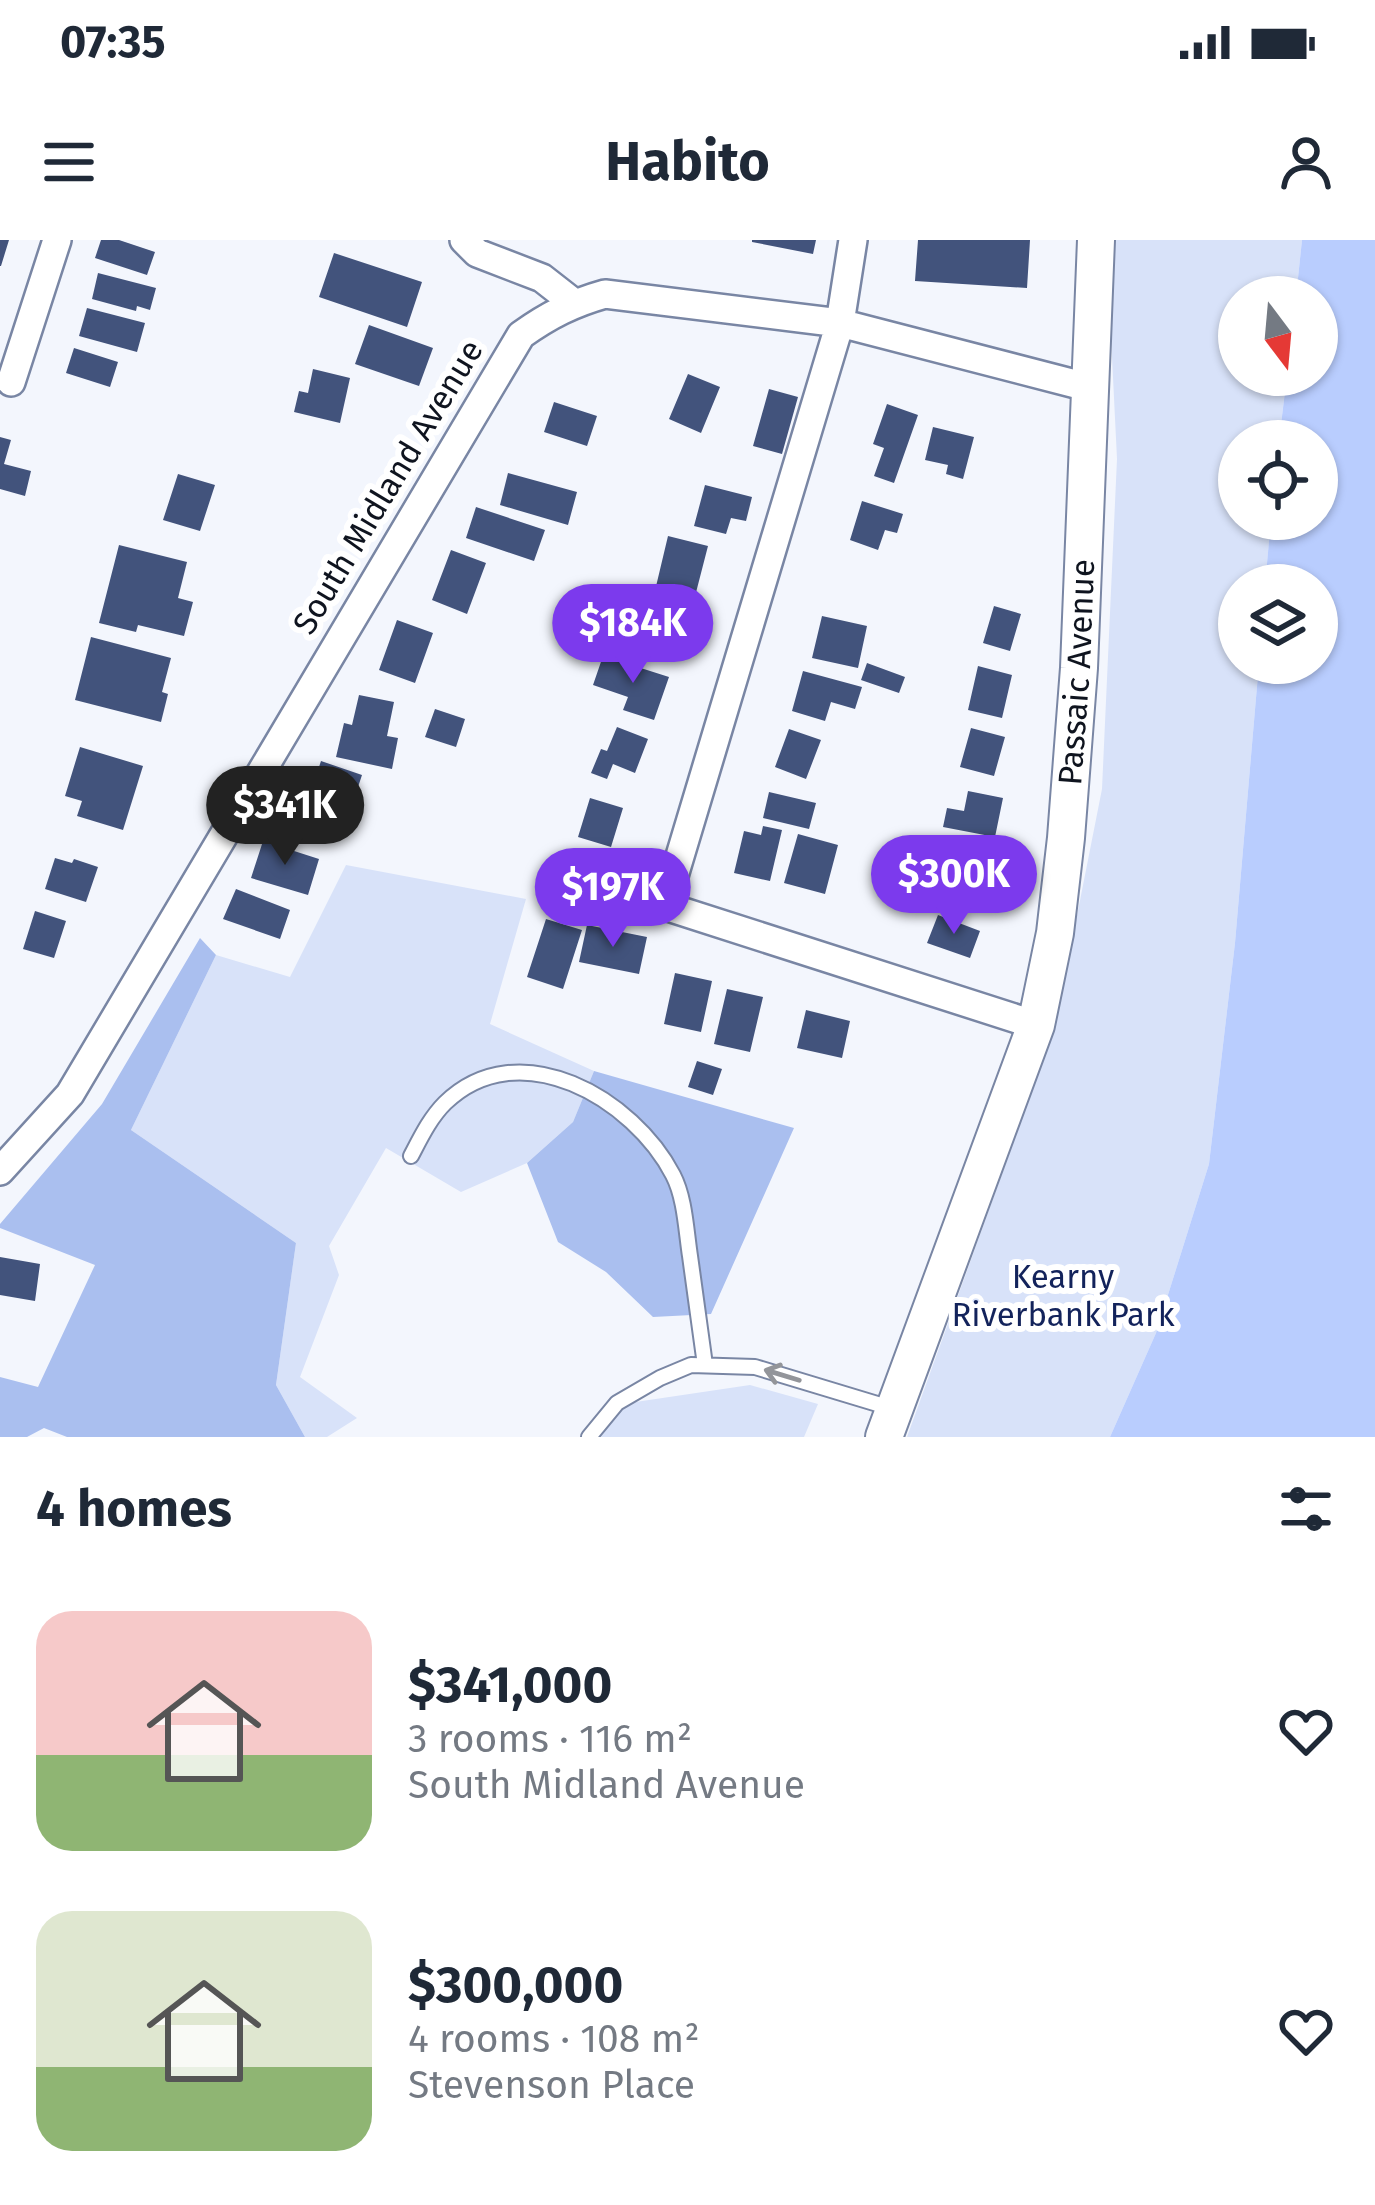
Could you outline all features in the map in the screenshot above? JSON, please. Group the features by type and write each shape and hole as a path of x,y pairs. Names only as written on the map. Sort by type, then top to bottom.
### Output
{"main road":[{"name":"Passaic Avenue","path":"889,1423 1036,1025 1055,933 1079,668 1096,240"}],"street":[{"path":"11,382 57,240"},
{"path":"464,240 477,253 542,278 574,303"},
{"path":"853,240 840,323 665,906 1036,1025"},
{"name":"South Midland Avenue","path":"0,1172 70,1094 521,334 574,303 605,295 840,323 1091,388"}],"lane":[{"path":"411,1156 447,1101 506,1070 545,1074 590,1090 624,1115 674,1177 685,1221 705,1365"},
{"path":"590,1437 617,1403 691,1365 755,1367 889,1423"}],"green space":[{"name":"Kearny Riverbank Park","path":"1113,240 1302,240 1298,276 1218,276 1218,396 1284,396 1282,420 1218,420 1218,540 1269,540 1267,564 1218,564 1218,684 1257,684 1235,943 1209,1164 1156,1333 1110,1437 907,1437 1055,1027 1102,789 1117,459 1109,296"},
{"path":"346,865 526,899 490,1024 594,1071 573,1122 527,1163 461,1192 386,1148 329,1246 339,1275 300,1377 357,1418 327,1437 305,1437 276,1385 296,1243 131,1130 216,955 290,977"},
{"path":"750,1385 818,1404 804,1437 601,1437 622,1404"}],"shaded area":[{"path":"1302,240 1375,240 1375,1437 1110,1437 1156,1333 1209,1164 1235,943 1257,684 1338,684 1338,564 1267,564 1269,540 1338,540 1338,420 1282,420 1284,396 1338,396 1338,276 1298,276"},
{"path":"200,938 216,955 131,1130 296,1243 276,1385 305,1437 67,1437 44,1428 27,1437 0,1437 0,1377 38,1387 95,1265 0,1228 0,1224 102,1104"},
{"path":"594,1071 794,1128 711,1314 653,1317 606,1272 558,1242 527,1163 573,1122"}],"building":[{"path":"0,240 9,240 1,266 0,266"},
{"path":"101,240 119,240 155,252 147,275 95,258"},
{"path":"752,240 816,240 813,254"},
{"path":"918,240 1030,240 1027,288 915,281"},
{"path":"334,253 422,282 407,327 319,297"},
{"path":"98,273 156,288 150,310 92,299"},
{"path":"87,308 145,323 137,352 79,336"},
{"path":"369,325 433,348 419,386 355,364"},
{"path":"74,348 118,362 110,387 66,373"},
{"path":"313,369 350,378 340,423 294,412 299,391 308,393"},
{"path":"688,374 720,387 701,433 669,419"},
{"path":"769,389 798,397 782,454 753,446"},
{"path":"554,402 597,416 587,446 544,432"},
{"path":"887,404 918,415 894,483 874,476 884,448 873,444"},
{"path":"933,427 974,437 963,479 946,474 948,465 925,460"},
{"path":"0,437 11,440 4,464 31,471 25,496 0,489"},
{"path":"508,473 577,492 568,525 500,505"},
{"path":"178,474 215,485 200,531 163,520"},
{"path":"705,485 752,497 746,521 731,518 726,534 694,526"},
{"path":"862,501 903,514 897,533 885,530 878,550 850,540"},
{"path":"476,507 545,530 534,561 466,538"},
{"path":"668,536 708,546 692,608 653,599"},
{"path":"119,545 187,562 178,598 193,602 184,636 138,625 136,632 99,623"},
{"path":"451,550 486,563 467,614 432,600"},
{"path":"994,606 1021,614 1010,651 983,643"},
{"path":"649,609 681,618 670,657 638,649"},
{"path":"822,616 867,626 858,668 812,658"},
{"path":"397,620 433,633 415,683 379,670"},
{"path":"91,637 171,658 162,692 168,694 161,722 75,700"},
{"path":"603,656 669,677 654,720 623,710 628,697 593,685"},
{"path":"867,663 905,677 899,693 861,680"},
{"path":"978,666 1012,675 1002,718 968,710"},
{"path":"803,671 862,687 855,709 831,702 825,721 792,711"},
{"path":"359,695 394,702 387,736 398,738 392,769 336,757 344,723 352,725"},
{"path":"435,709 465,719 456,747 425,737"},
{"path":"617,727 648,739 635,773 613,764 607,779 591,773"},
{"path":"971,728 1005,737 994,776 960,767"},
{"path":"789,729 821,740 806,779 775,767"},
{"path":"80,747 143,766 123,830 77,816 82,801 65,796"},
{"path":"321,761 362,775 344,829 303,815"},
{"path":"968,791 1003,798 995,837 943,827 947,808 964,811"},
{"path":"769,792 816,803 809,829 763,818"},
{"path":"590,798 623,808 611,847 578,837"},
{"path":"763,826 782,830 770,881 734,873 744,831 761,835"},
{"path":"798,834 838,845 825,894 784,883"},
{"path":"263,841 319,859 308,895 251,878"},
{"path":"951,847 995,857 986,898 941,887"},
{"path":"55,858 98,867 86,902 45,889"},
{"path":"236,889 290,910 280,939 223,919"},
{"path":"35,911 66,921 54,958 23,949"},
{"path":"938,915 980,931 970,958 927,943"},
{"path":"546,919 582,930 563,989 527,977"},
{"path":"587,925 647,937 639,974 579,962"},
{"path":"675,973 712,981 701,1032 664,1024"},
{"path":"727,989 763,997 750,1052 714,1044"},
{"path":"806,1010 850,1021 842,1058 797,1048"},
{"path":"697,1061 722,1069 713,1095 688,1087"},
{"path":"0,1257 40,1264 35,1301 0,1295"}]}
